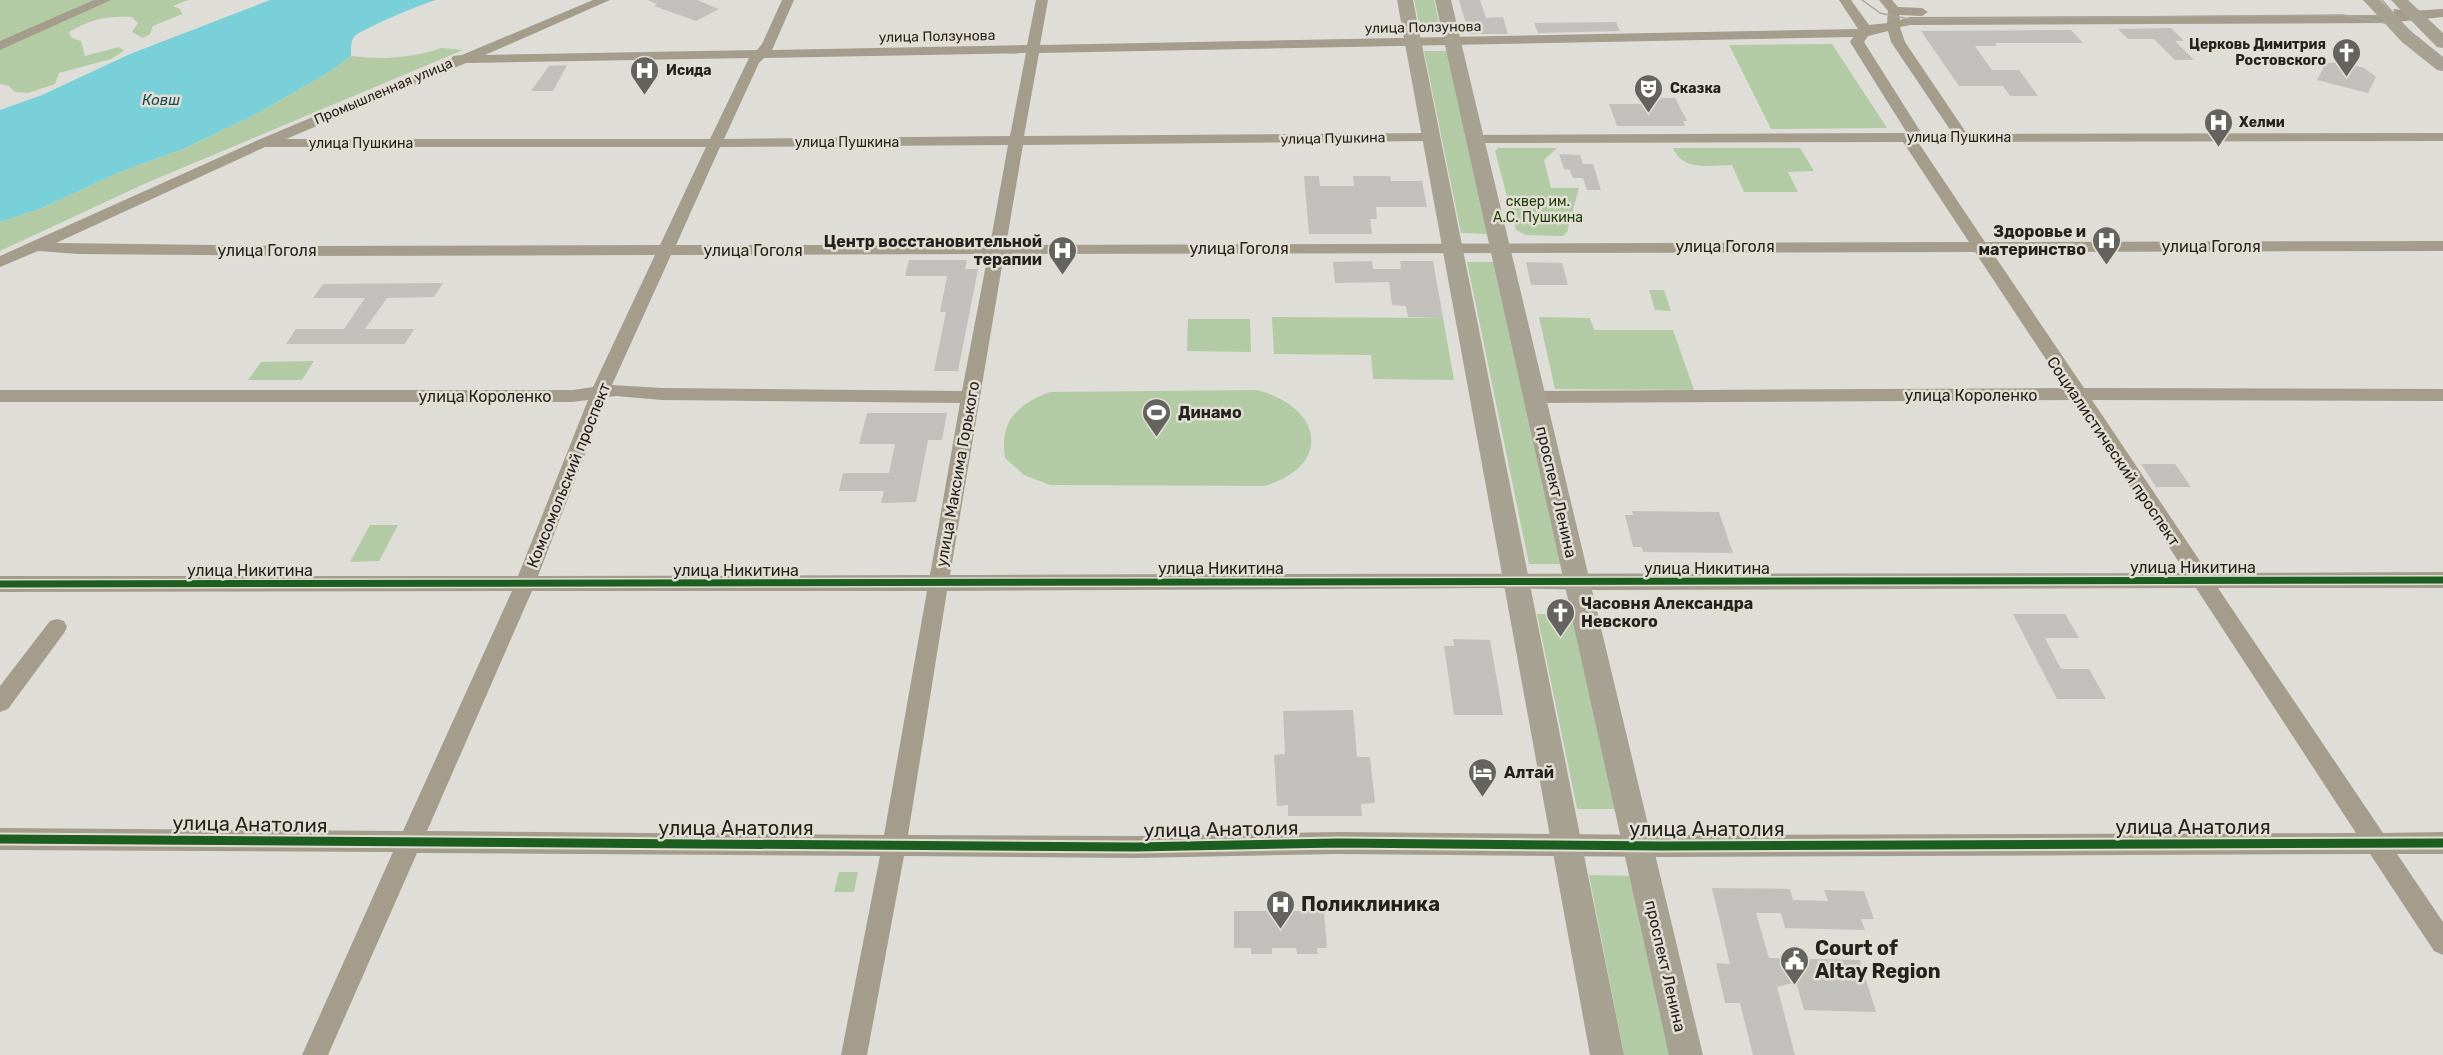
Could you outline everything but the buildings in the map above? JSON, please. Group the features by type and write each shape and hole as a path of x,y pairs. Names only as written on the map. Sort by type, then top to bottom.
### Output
{"main road":[{"path":"1405,0 1516,580 1554,845 1607,1055"},
{"name":"проспект Ленина","path":"1443,0 1686,1055"},
{"path":"2399,0 2411,15 2443,43"},
{"path":"2379,10 2443,66"}],"street":[{"path":"0,46 105,0"},
{"name":"Промышленная улица","path":"0,262 263,143 458,59 604,0"},
{"name":"Комсомольский проспект","path":"315,1055 525,584 598,394 753,61 768,46 788,0"},
{"name":"улица Максима Горького","path":"854,1055 894,846 970,397 1042,0"},
{"path":"1845,0 1867,32 1881,34 1898,42"},
{"path":"1867,32 1893,7 2324,9 2379,10 2411,15 2443,13"},
{"path":"1893,7 1898,42 1962,137"},
{"name":"улица Ползунова","path":"458,59 1818,36 1867,32 1910,21 2379,10"},
{"name":"Социалистический проспект","path":"1867,32 1860,35 1857,42 1978,246 2443,943"},
{"name":"улица Пушкина","path":"263,143 1016,141 1431,137"},
{"name":"улица Пушкина","path":"1475,139 2443,137"},
{"name":"улица Гоголя","path":"35,246 78,249 185,250 998,250 1500,246 2443,246"},
{"name":"улица Короленко","path":"0,396 573,396 616,390 662,394 970,397"},
{"name":"улица Короленко","path":"1535,397 1852,394 2443,395"},
{"name":"улица Никитина","path":"0,584 2443,580"},
{"path":"0,703 57,627"},
{"name":"улица Анатолия","path":"0,839 267,839 409,843 894,846 1253,846 1338,843 1638,846 2443,843"}],"green space":[{"path":"0,0 188,0 173,6 180,9 182,14 153,26 150,34 143,38 132,32 138,23 132,17 99,19 69,32 72,38 81,41 85,56 119,47 124,51 111,59 59,73 55,84 28,93 15,92 9,86 0,84"},
{"path":"1414,0 1434,0 1441,32 1421,32"},
{"path":"1832,44 1887,128 1771,129 1729,45"},
{"path":"442,48 463,50 144,184 0,251 0,222 42,208 120,172 183,149 258,113 326,74 351,56 397,57"},
{"path":"1424,51 1447,51 1488,234 1461,233"},
{"name":"сквер им. А.С. Пушкина","path":"1498,148 1557,148 1544,160 1551,188 1579,188 1567,232 1563,236 1526,235 1516,230 1495,151"},
{"path":"1673,148 1800,148 1814,171 1788,172 1798,192 1744,192 1732,165 1698,166 1690,164 1683,161"},
{"path":"1467,262 1494,262 1562,564 1529,564"},
{"path":"1649,290 1664,290 1671,311 1655,310"},
{"path":"1272,317 1443,318 1454,380 1373,379 1371,355 1274,354"},
{"path":"1539,317 1590,318 1594,330 1673,330 1694,390 1555,389"},
{"path":"1188,319 1250,319 1251,352 1187,351"},
{"path":"314,361 302,380 248,380 261,362"},
{"name":"Динамо","path":"1257,390 1279,398 1296,409 1306,423 1311,437 1310,451 1301,465 1286,477 1264,486 1050,485 1024,475 1005,458 1005,434 1013,416 1028,402 1050,392"},
{"path":"370,525 398,525 379,561 350,562"},
{"path":"1537,614 1577,614 1622,809 1577,809"},
{"path":"839,872 858,872 854,892 834,892"},
{"path":"1589,875 1634,876 1673,1055 1624,1055"}],"water":[{"name":"Ковш","path":"270,0 436,0 392,17 358,34 352,42 351,56 326,74 258,113 183,149 120,172 42,208 0,222 0,110 42,95 130,54"}],"tram line":[{"path":"1862,0 1880,13 1909,19 2343,15 2385,23 2417,37"},
{"path":"2382,0 2417,37"},
{"path":"2417,37 2443,58"}],"cycle path":[{"path":"0,584 2443,580"},
{"path":"0,839 1136,847 1338,843 1662,846 2443,843"}],"place":[{"name":"Церковь Димитрия Ростовского","path":"2347,78"},
{"name":"Исида","path":"645,96"},
{"name":"Сказка","path":"1649,114"},
{"name":"Хелми","path":"2218,148"},
{"name":"Здоровье и материнство","path":"2107,266"},
{"name":"Центр восстановительной терапии","path":"1063,276"},
{"name":"Динамо","path":"1157,438"},
{"name":"Часовня Александра Невского","path":"1560,638"},
{"name":"Алтай","path":"1483,798"},
{"name":"Поликлиника","path":"1280,930"},
{"name":"Court of Altay Region","path":"1794,986"}]}
